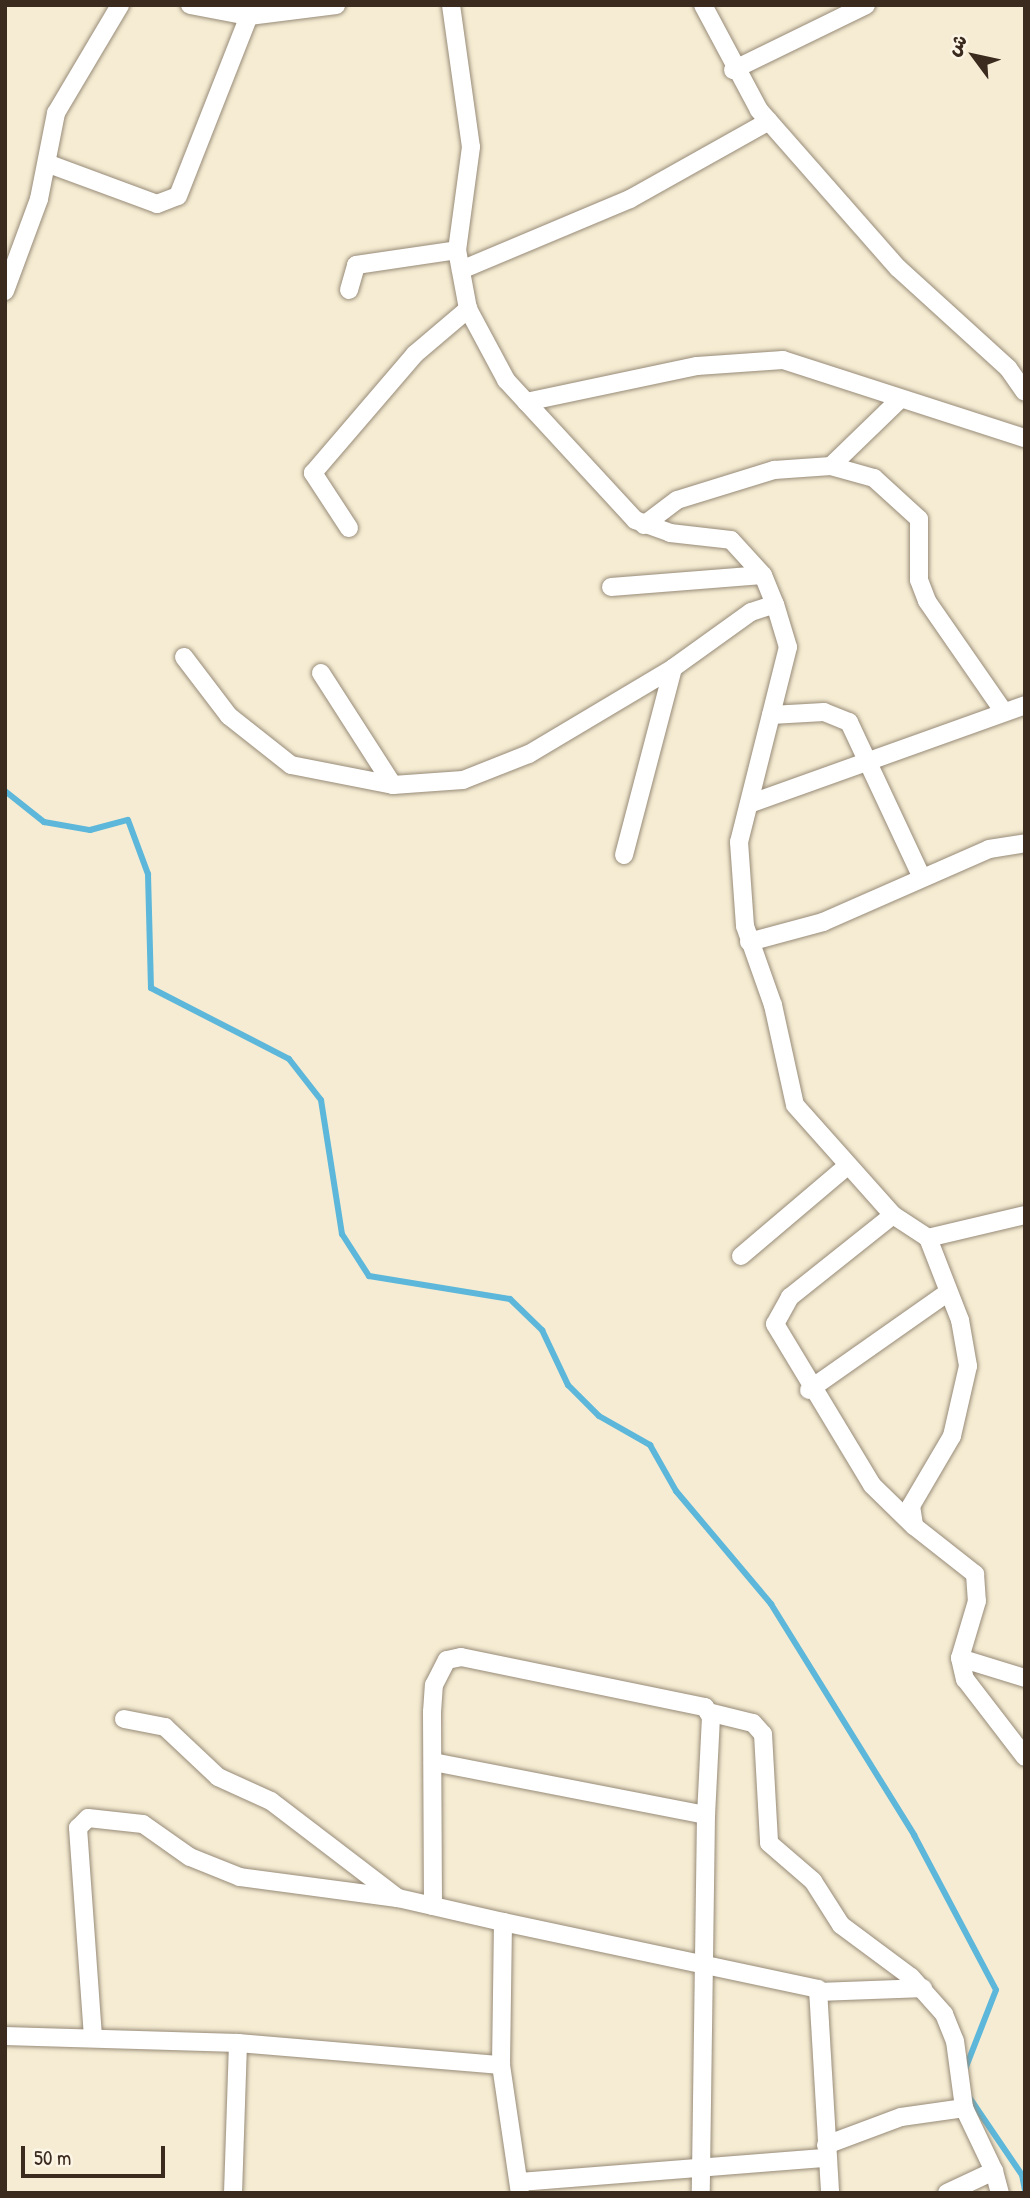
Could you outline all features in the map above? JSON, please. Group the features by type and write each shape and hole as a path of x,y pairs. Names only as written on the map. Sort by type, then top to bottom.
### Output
{"street":[{"path":"5,291 49,164 64,96 120,5"},
{"path":"190,5 249,16 336,5"},
{"path":"452,5 471,147 457,250 468,309 506,380 644,525 731,540 763,575 775,604 788,647 749,804 737,870 749,942 773,1006 795,1105 892,1215 928,1238 947,1293 960,1320 968,1366 952,1436 911,1506 914,1526"},
{"path":"703,5 733,70 768,121 898,268 1008,368 1025,392"},
{"path":"733,70 866,5"},
{"path":"49,164 157,205 178,196 249,16"},
{"path":"461,270 630,199 768,121"},
{"path":"349,290 356,265 457,250"},
{"path":"349,528 313,473 415,355 468,309"},
{"path":"526,402 751,358 783,360 897,402 1025,439"},
{"path":"831,466 897,402"},
{"path":"644,525 677,500 710,487 774,470 831,466 874,478 913,508 927,601 1004,712"},
{"path":"611,587 763,575"},
{"path":"184,657 229,716 282,760 320,775 393,785 487,773 673,668 751,612 775,604"},
{"path":"624,855 673,668"},
{"path":"321,673 393,785"},
{"path":"749,804 1025,705"},
{"path":"771,715 838,714 849,722 921,876"},
{"path":"749,942 823,922 921,876 989,849 1025,843"},
{"path":"741,1256 847,1166"},
{"path":"928,1238 1025,1214"},
{"path":"892,1215 780,1312 775,1324 809,1390 872,1485 914,1526 975,1574 977,1601 960,1658 989,1718 1025,1756"},
{"path":"809,1390 947,1293"},
{"path":"960,1658 1025,1678"},
{"path":"433,1906 434,1685 447,1660 699,1704 708,1712 753,1723 763,1734 769,1843 806,1873 841,1925 923,1988 955,2041 964,2108 995,2171 1000,2193"},
{"path":"701,2193 699,2164 708,1712"},
{"path":"124,1719 165,1727 218,1777 271,1801 398,1898"},
{"path":"433,1762 706,1815"},
{"path":"93,2037 78,1828 88,1818 142,1824 190,1857 240,1877 398,1898 503,1922 703,1961 820,1992 923,1988"},
{"path":"503,1922 501,2065 520,2187 699,2164 827,2152 901,2118 964,2108"},
{"path":"820,1992 830,2193"},
{"path":"5,2036 238,2043 501,2065"},
{"path":"233,2193 238,2043"},
{"path":"947,2193 995,2171"}],"waterway":[{"path":"5,791 44,822 90,830 128,820 148,874 151,988 289,1059 321,1100 342,1234 369,1276 510,1299 542,1330 568,1385 599,1416 650,1445 676,1491 771,1604 914,1835 996,1990 964,2072"},
{"path":"969,2097 1022,2175 1025,2190"}]}
